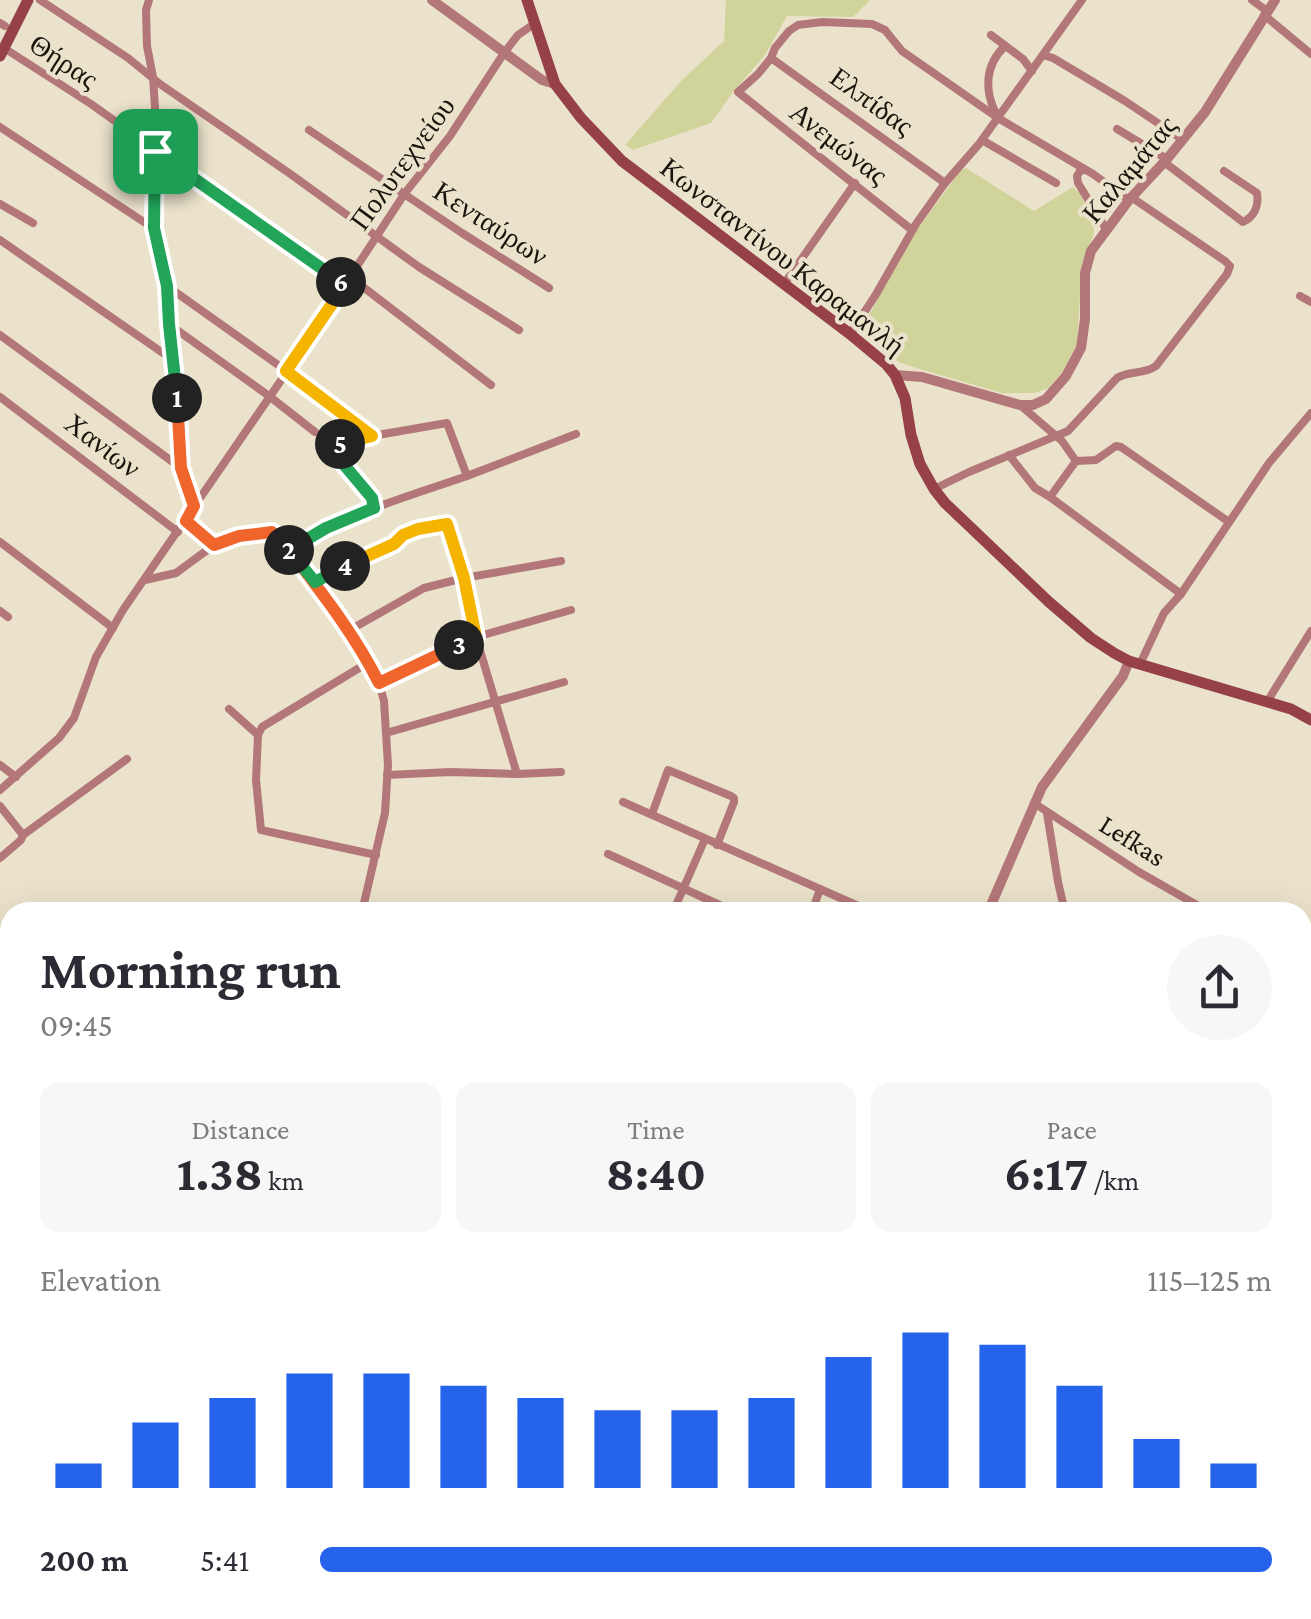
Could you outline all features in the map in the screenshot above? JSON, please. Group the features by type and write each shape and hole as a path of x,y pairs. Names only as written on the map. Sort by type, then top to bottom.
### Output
{"main road":[{"path":"2,38 19,0"},
{"path":"2,38 28,0"},
{"name":"Κωνσταντίνου Καραμανλή","path":"527,0 555,84 581,118 622,161 886,364 905,398 920,464 934,489 1049,602 1091,638 1134,662 1291,709 1311,720"}],"street":[{"path":"40,0 451,288 519,330"},
{"path":"149,0 146,10 153,78 154,228 167,286 181,468 194,506"},
{"path":"432,0 542,80 555,84"},
{"path":"850,334 912,230 1082,0"},
{"path":"1252,0 1311,54"},
{"name":"Καλαμάτας","path":"1020,405 1046,399 1056,390 1081,348 1091,251 1130,198 1205,112 1275,0"},
{"name":"Πολυτεχνείου","path":"0,790 59,738 74,718 96,657 113,628 405,193 459,124 504,53 518,35 534,24"},
{"path":"771,58 775,48 798,25 872,24 998,118 1108,183 1230,266 1156,366 1148,372 1127,373 1117,378 1068,432 934,489"},
{"path":"992,35 1032,70"},
{"name":"Θήρας","path":"2,38 155,151 348,281 491,386"},
{"path":"998,118 990,102 988,72 1005,46"},
{"path":"1043,55 1125,101 1183,140"},
{"name":"Ανεμώνας","path":"771,58 738,92 912,230"},
{"name":"Ελπίδας","path":"771,58 945,183"},
{"path":"0,127 154,228"},
{"path":"1118,129 1244,222 1255,211 1257,193 1224,171"},
{"name":"Κενταύρων","path":"308,130 549,288"},
{"path":"982,140 1056,183"},
{"path":"1084,170 1076,176 1078,183 1106,229"},
{"path":"784,284 855,182"},
{"path":"0,204 33,224"},
{"path":"0,240 173,360"},
{"path":"167,286 372,436"},
{"path":"1300,296 1311,302"},
{"path":"169,324 314,432"},
{"path":"0,335 181,468"},
{"path":"895,376 922,377 1020,405 1057,436 1076,462"},
{"name":"Χανίων","path":"0,397 178,532"},
{"path":"992,902 1048,778 1134,662 1269,463 1311,413"},
{"path":"374,508 372,498 335,454 336,446 344,441 447,423 467,476"},
{"path":"289,550 326,528 374,508 576,434"},
{"path":"1050,498 1076,462 1096,460 1116,446 1229,522"},
{"path":"1009,455 1034,488 1181,594"},
{"path":"186,521 214,545"},
{"path":"315,582 394,544 403,535 447,524 516,774"},
{"path":"145,580 176,572 214,545 239,536 272,532 315,582 369,662 384,700 385,813 364,902"},
{"path":"0,542 113,628"},
{"path":"348,631 424,588 561,560"},
{"path":"379,683 476,637 570,610"},
{"path":"1268,702 1311,631"},
{"path":"369,662 262,727 258,735 256,780 261,830 376,855"},
{"path":"386,733 564,682"},
{"path":"229,709 258,735"},
{"path":"0,858 23,836 127,759"},
{"path":"0,764 16,777"},
{"path":"652,814 668,770 732,796 734,802 717,844"},
{"path":"387,775 562,772"},
{"path":"624,802 849,902"},
{"name":"Lefkas","path":"1034,802 1139,872 1192,902"},
{"path":"0,806 23,836"},
{"path":"1047,812 1063,902"},
{"path":"678,902 705,839"},
{"path":"608,854 713,902"},
{"path":"815,902 820,889"}],"green space":[{"path":"726,0 870,0 853,17 787,16 765,55 711,123 633,150 625,145 681,81 724,41"},
{"path":"966,168 1034,211 1073,187 1093,219 1094,234 1082,262 1077,345 1048,388 1035,393 1002,393 899,362 860,331 916,231"}],"route":[{"path":"155,151 345,285 286,371 372,436 344,441 336,446 335,454 372,498 374,508 352,515 289,550 315,582 394,544 403,535 447,524 464,578 476,637 379,683 329,600 272,532 239,536 214,545 186,521 194,506 181,468 167,286 154,228 155,151"}]}
